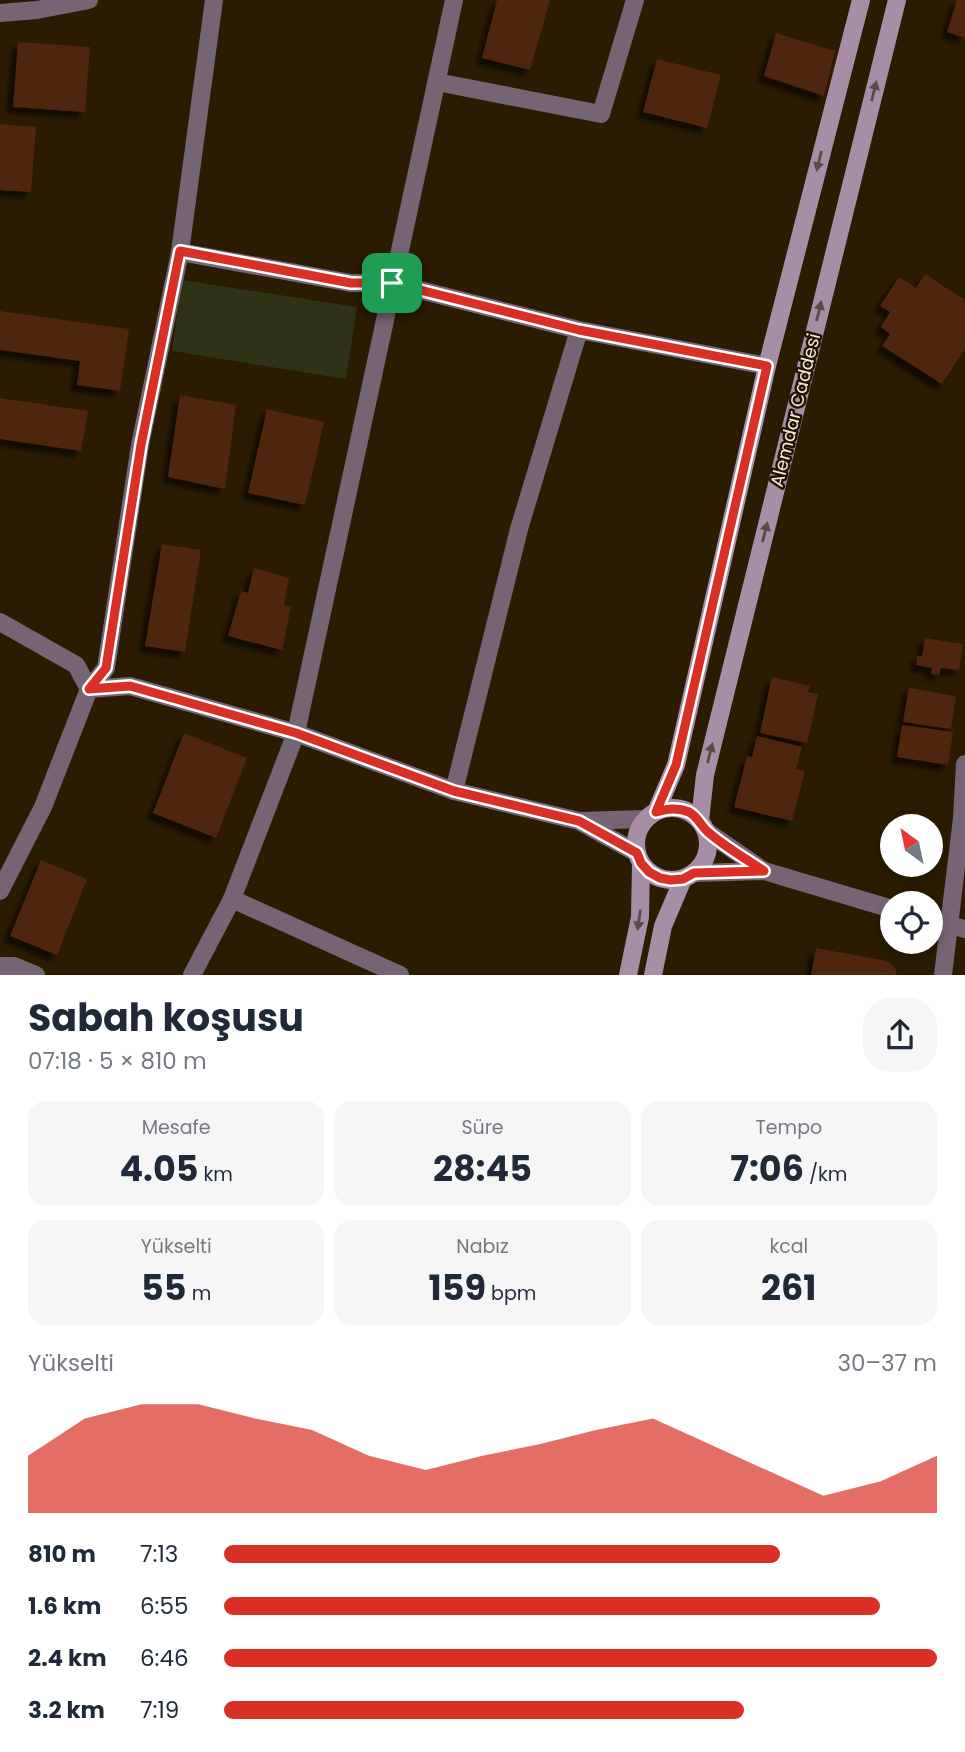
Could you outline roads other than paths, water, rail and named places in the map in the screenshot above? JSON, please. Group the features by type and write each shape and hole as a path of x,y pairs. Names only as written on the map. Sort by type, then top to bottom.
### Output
{"main road":[{"name":"Alemdar Caddesi","path":"651,816 676,765 767,366 861,0"},
{"name":"Alemdar Caddesi","path":"703,825 708,762 897,0"},
{"path":"628,975 640,918 639,858 636,841 639,829 651,816 667,809 690,813 703,825 708,842 707,854 702,865 688,876 671,880 660,878 649,872 639,858"},
{"path":"653,975 663,926 688,876"}],"street":[{"path":"0,13 37,10 89,0"},
{"path":"0,891 43,807 89,689 106,668 141,445 180,251 214,0"},
{"path":"192,975 232,899 296,733 454,0"},
{"path":"437,82 601,114 635,0"},
{"path":"180,251 351,283 392,283 579,330 767,366"},
{"path":"454,791 519,529 579,330"},
{"path":"0,622 76,665 89,689"},
{"path":"89,689 130,686 296,733 454,791 579,821 651,816"},
{"path":"943,975 957,927 965,764"},
{"path":"579,821 639,858"},
{"path":"703,825 764,871"},
{"path":"688,876 764,871 880,905"},
{"path":"232,899 400,975"},
{"path":"0,966 14,966 36,975"}]}
